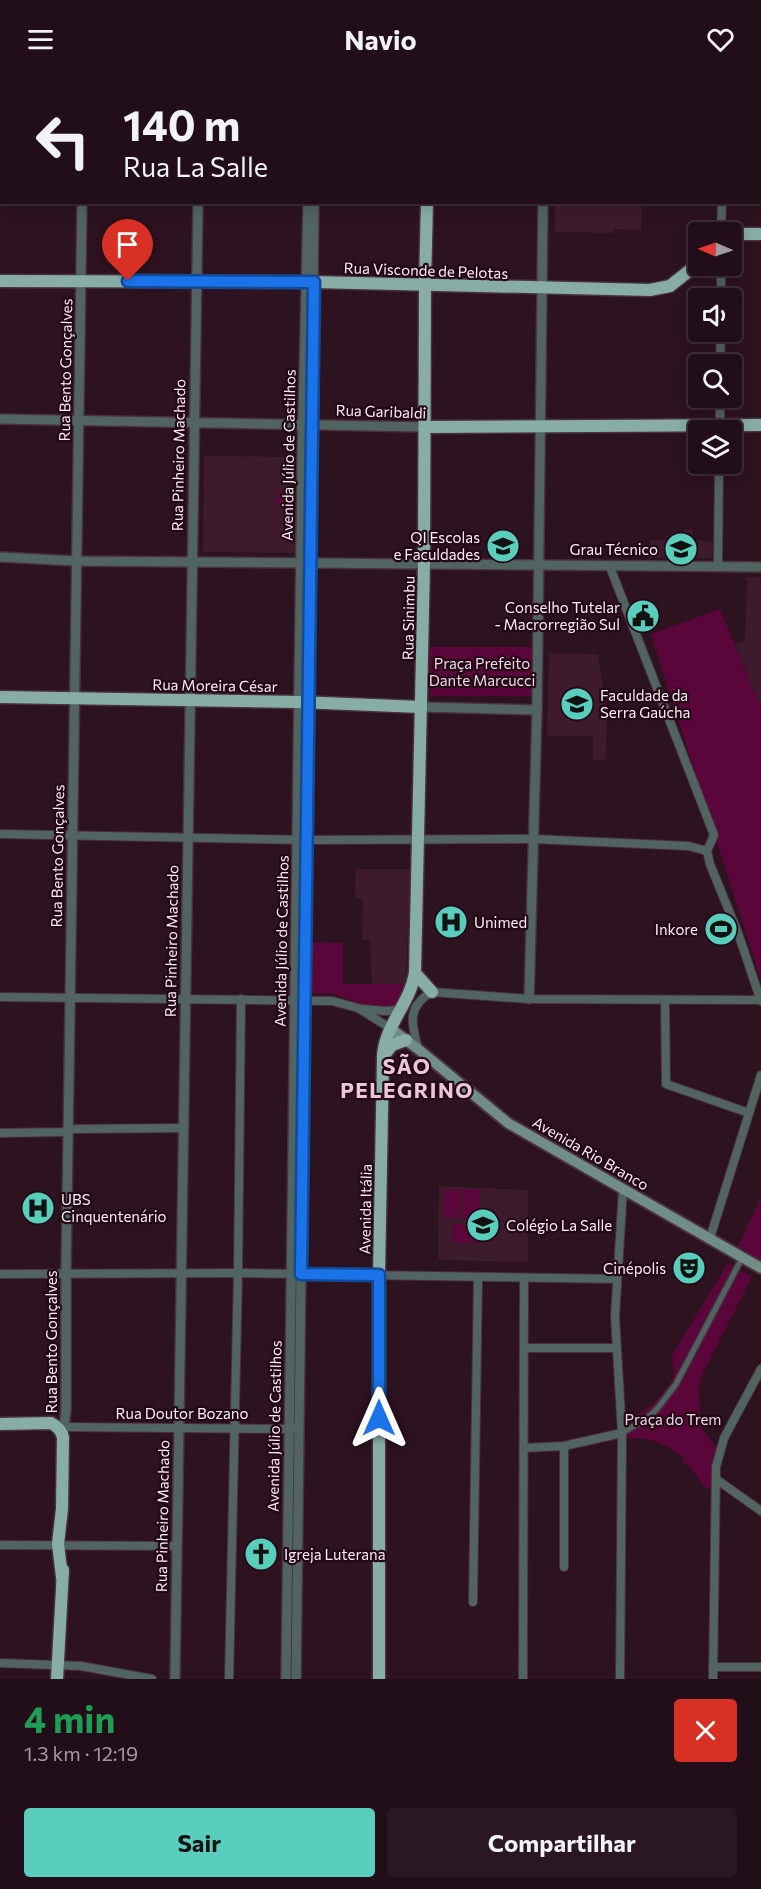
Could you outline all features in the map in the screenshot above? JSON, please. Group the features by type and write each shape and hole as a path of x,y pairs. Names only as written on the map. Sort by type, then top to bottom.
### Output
{"main road":[{"name":"Rua Sinimbu","path":"390,1028 415,973 424,564 427,204"},
{"path":"742,234 761,234"},
{"name":"Rua Visconde de Pelotas","path":"0,281 310,282 542,289 661,289 678,281 688,272"},
{"name":"Rua Garibaldi","path":"742,426 761,425"},
{"name":"Rua Garibaldi","path":"425,427 688,427"},
{"name":"Rua Moreira César","path":"0,697 189,699 421,707"},
{"path":"415,973 432,992"},
{"name":"Avenida Rio Branco","path":"390,1028 508,1123 761,1268"},
{"name":"Avenida Itália","path":"379,1679 379,1275 383,1057 385,1036 390,1028"},
{"path":"383,1057 392,1046 406,1040"},
{"path":"0,1424 51,1423 64,1432"},
{"name":"Rua Bento Gonçalves","path":"57,1679 62,1577 64,1432"}],"street":[{"name":"Rua Bento Gonçalves","path":"64,1432 82,204"},
{"name":"Rua Pinheiro Machado","path":"175,1679 198,204"},
{"path":"529,999 537,710 543,204"},
{"path":"721,222 722,204"},
{"name":"Avenida Júlio de Castilhos","path":"286,1679 287,1611 292,1575 293,1540 310,209"},
{"name":"Rua Garibaldi","path":"0,419 425,427"},
{"path":"718,566 719,474"},
{"path":"0,557 76,561 761,567"},
{"path":"418,1049 413,1025 416,1006 421,998 432,992 529,999 761,1000 707,851 714,835 610,567"},
{"name":"Rua Moreira César","path":"421,707 537,710"},
{"path":"0,834 302,840 533,839 689,846 707,851"},
{"path":"0,996 300,999 332,1001 358,1008 385,1011 400,1010"},
{"path":"229,1679 238,1273 241,999"},
{"path":"664,1000 666,1084 749,1113"},
{"path":"358,1008 390,1028"},
{"path":"710,1239 761,1075"},
{"path":"0,1133 72,1129 183,1128"},
{"path":"620,1679 622,1433 616,1348 617,1279 623,1190"},
{"path":"524,1448 564,1446 622,1433 647,1418 676,1384 742,1258"},
{"path":"0,1274 238,1273 617,1279"},
{"path":"473,1602 478,1277"},
{"path":"522,1679 524,1278"},
{"path":"524,1348 616,1348"},
{"path":"713,1679 715,1484 719,1452 724,1438 758,1382 761,1369"},
{"path":"51,1423 66,1409"},
{"name":"Rua Doutor Bozano","path":"64,1432 178,1428 294,1429"},
{"path":"564,1446 564,1567"},
{"path":"715,1484 761,1511"},
{"path":"0,1545 177,1546"},
{"name":"Avenida Júlio de Castilhos","path":"292,1575 297,1611 296,1679"},
{"path":"287,1611 297,1611"},
{"path":"286,1650 297,1650"},
{"path":"0,1663 81,1666 118,1676 152,1679"},
{"path":"713,1667 761,1667"}],"shaded area":[{"path":"555,204 642,204 641,230 614,229 613,233 555,232"},
{"path":"204,456 298,457 297,553 203,552"},
{"name":"Grau Técnico","path":"685,529 693,530 692,540 713,541 713,558 649,558 650,540 684,539"},
{"path":"747,577 761,577 761,708 735,644 745,640"},
{"name":"Faculdade da Serra Gaúcha","path":"549,653 598,654 607,716 606,759 593,761 593,736 547,736"},
{"path":"356,869 410,869 406,984 372,984 370,941 362,940 363,899 355,898"},
{"name":"Colégio La Salle","path":"439,1186 528,1190 528,1262 438,1260"}],"green space":[{"path":"285,490 289,498 284,503 274,505 277,496"},
{"path":"720,609 761,708 761,981 651,634"},
{"name":"Praça Prefeito Dante Marcucci","path":"430,647 534,647 534,696 430,696"},
{"path":"312,942 343,943 343,984 406,984 399,1002 392,1007 375,1008 332,994 313,993 311,989"},
{"path":"444,1189 460,1189 459,1218 444,1218"},
{"path":"462,1189 480,1189 480,1218 461,1218"},
{"path":"761,1198 761,1264 736,1250"},
{"path":"453,1224 481,1224 481,1243 453,1243"},
{"name":"Praça do Trem","path":"728,1263 752,1277 701,1377 699,1391 701,1428 718,1449 715,1489 706,1489 691,1468 683,1462 683,1457 676,1452 649,1440 624,1438 622,1415 643,1411 659,1398 668,1386 675,1375 671,1357"}],"place":[{"name":"QI Escolas e Faculdades","path":"503,546"},
{"name":"Grau Técnico","path":"681,549"},
{"name":"Conselho Tutelar - Macrorregião Sul","path":"643,616"},
{"name":"Faculdade da Serra Gaúcha","path":"577,704"},
{"name":"Unimed","path":"451,922"},
{"name":"Inkore","path":"721,929"},
{"name":"UBS Cinquentenário","path":"38,1208"},
{"name":"Colégio La Salle","path":"483,1225"},
{"name":"Cinépolis","path":"689,1268"},
{"name":"Igreja Luterana","path":"261,1554"}],"district":[{"name":"SÃO PELEGRINO","path":"407,1077"}],"route":[{"path":"128,281 314,282 301,1274 379,1275 379,1418"}]}
